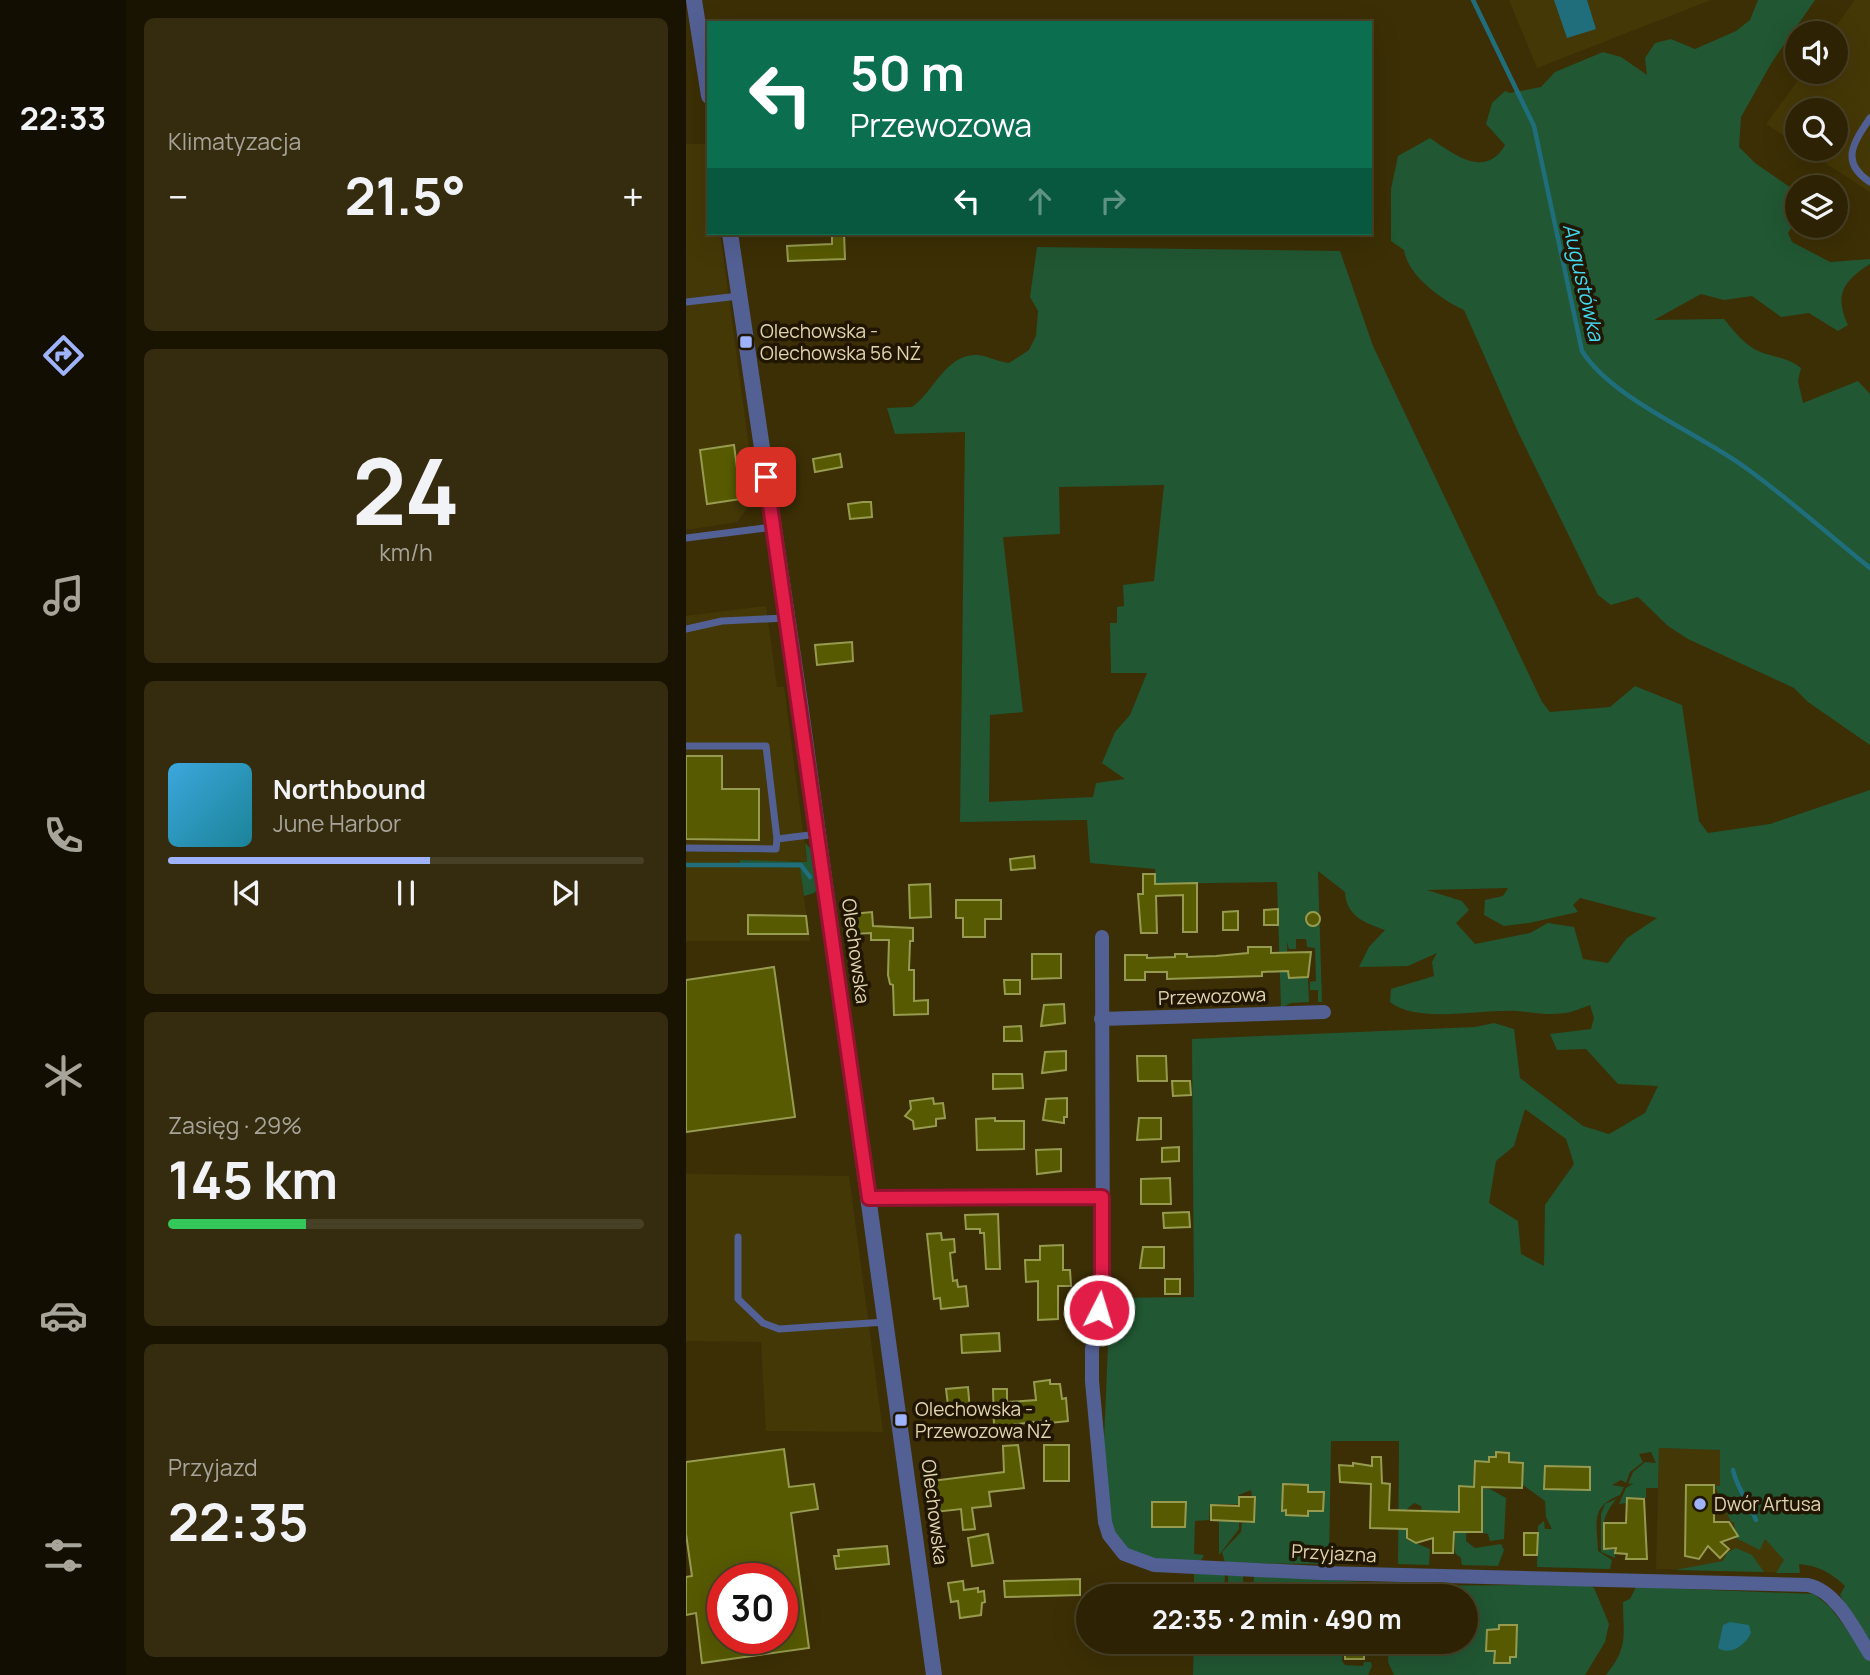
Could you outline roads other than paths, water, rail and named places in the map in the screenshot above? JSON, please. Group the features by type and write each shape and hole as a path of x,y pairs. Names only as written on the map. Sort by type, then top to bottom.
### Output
{"street":[{"path":"694,0 707,83"},
{"name":"Olechowska","path":"730,235 818,834 934,1675"},
{"path":"869,1198 1102,1197 1102,937"},
{"name":"Przewozowa","path":"1101,1019 1324,1012"},
{"name":"Przyjazna","path":"1102,1197 1102,1291 1093,1349 1092,1381 1105,1522 1115,1546 1132,1559 1154,1565 1321,1573 1815,1586 1835,1603 1870,1654"}],"lane":[{"path":"1870,118 1852,146 1853,162 1860,175 1870,182"},
{"path":"686,302 739,296"},
{"path":"686,538 774,527"},
{"path":"686,629 722,621 787,618"},
{"path":"686,746 766,746 777,839 776,849 686,848"},
{"path":"777,839 818,834"},
{"path":"738,1237 738,1299 763,1323 779,1329 887,1322"}],"water":[{"path":"1554,0 1587,0 1596,29 1567,38"},
{"path":"1730,1622 1749,1625 1751,1633 1745,1642 1728,1651 1718,1648 1723,1625"}],"waterway":[{"name":"Augustówka","path":"1473,0 1534,126 1582,351 1614,385 1746,468 1870,568"},
{"path":"686,865 801,865 810,877"},
{"path":"1733,1470 1756,1520"}],"place":[{"name":"Olechowska - Olechowska 56 NŻ","path":"746,342"},
{"name":"Olechowska - Przewozowa NŻ","path":"901,1420"},
{"name":"Dwór Artusa","path":"1700,1504"}]}
